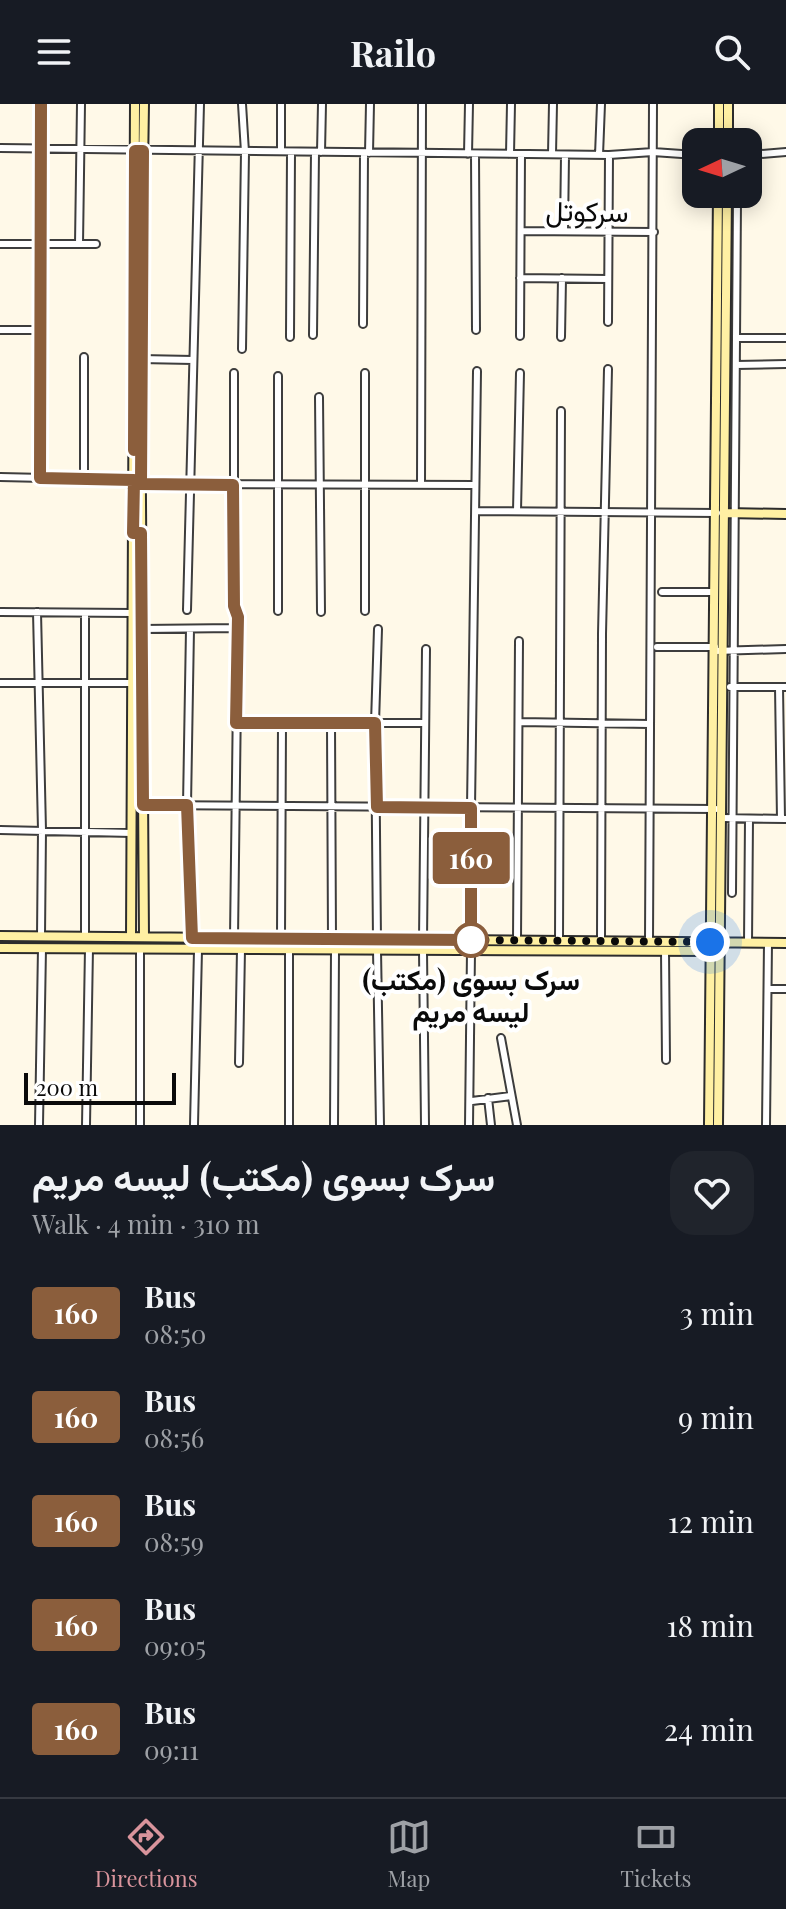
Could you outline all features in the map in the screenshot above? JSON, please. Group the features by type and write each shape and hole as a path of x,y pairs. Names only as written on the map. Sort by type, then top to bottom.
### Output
{"main road":[{"path":"135,104 139,151 137,482"},
{"path":"144,104 139,151 137,482 144,937"},
{"path":"719,104 719,128"},
{"path":"728,104 728,128"},
{"path":"718,1125 720,574 726,513 723,208"},
{"path":"726,513 786,514"},
{"path":"131,937 133,613 137,533"},
{"path":"719,812 728,687 716,592 720,574"},
{"path":"0,936 377,940 457,951 665,951 717,945 786,943"},
{"path":"0,948 377,950 458,940 649,941 717,945"},
{"path":"457,951 458,940"},
{"path":"487,951 488,940"},
{"path":"709,1125 717,945"}],"street":[{"path":"40,478 41,104"},
{"path":"79,244 81,104"},
{"path":"187,610 200,104"},
{"path":"242,104 245,152 242,349"},
{"path":"281,104 281,151"},
{"path":"313,335 322,104"},
{"path":"363,324 370,104"},
{"path":"421,485 422,104"},
{"path":"469,104 476,330"},
{"path":"510,154 511,104"},
{"path":"552,154 553,104"},
{"path":"599,155 601,104"},
{"path":"649,941 653,104"},
{"path":"0,148 682,154"},
{"path":"290,337 291,152"},
{"path":"762,154 786,152"},
{"path":"520,336 521,154"},
{"path":"564,231 565,155"},
{"path":"608,322 609,155"},
{"path":"722,650 726,513 736,365 737,208"},
{"name":"سرکوتل","path":"521,231 654,232"},
{"path":"0,244 96,244"},
{"path":"520,278 608,279"},
{"path":"561,337 562,278"},
{"path":"0,330 40,330"},
{"path":"736,338 786,338"},
{"path":"84,357 84,478"},
{"path":"140,359 193,360"},
{"path":"736,365 786,364"},
{"path":"601,941 608,369"},
{"path":"471,940 477,371"},
{"path":"234,373 234,606 237,628 234,938"},
{"path":"365,373 365,611"},
{"path":"517,511 520,373"},
{"path":"278,376 278,611"},
{"path":"319,397 321,612"},
{"path":"559,941 561,411"},
{"path":"0,477 233,485 475,485"},
{"path":"476,511 726,513"},
{"path":"662,592 716,592"},
{"path":"0,612 133,613"},
{"path":"37,612 41,936"},
{"path":"85,613 85,937"},
{"path":"141,629 237,628"},
{"path":"190,629 187,805 192,938"},
{"path":"377,940 375,723 378,629"},
{"path":"517,941 519,641"},
{"path":"657,647 786,649"},
{"path":"425,1125 422,807 426,649"},
{"path":"0,683 133,683"},
{"path":"143,805 602,807 719,812 733,818 783,819 782,687 728,687 733,818 732,893"},
{"path":"519,722 650,724"},
{"path":"236,723 423,723"},
{"path":"281,938 282,723"},
{"path":"331,724 332,939"},
{"path":"748,943 749,819"},
{"path":"0,830 132,833"},
{"path":"766,1125 768,943"},
{"path":"39,1125 42,948"},
{"path":"86,1125 89,948"},
{"path":"140,949 140,1125"},
{"path":"239,1063 241,949"},
{"path":"289,949 289,1125"},
{"path":"194,1125 198,950"},
{"path":"334,1125 335,950"},
{"path":"377,950 380,1125"},
{"path":"469,1125 472,1101 471,951"},
{"path":"665,951 666,1060"},
{"path":"768,989 786,989"},
{"path":"501,1038 517,1125"},
{"path":"472,1101 511,1096"},
{"path":"488,1098 491,1125"}],"bus line":[{"name":"160","path":"41,104 40,478 134,480 133,533 141,533 143,805 187,805 192,938 471,940 471,808 377,807 375,723 236,723 238,617 234,606 233,485 141,484 143,151 135,151 134,450"}],"place":[{"name":"سرک بسوی (مکتب) لیسه مریم","path":"471,940"}],"route":[{"path":"471,940 710,942"}]}
